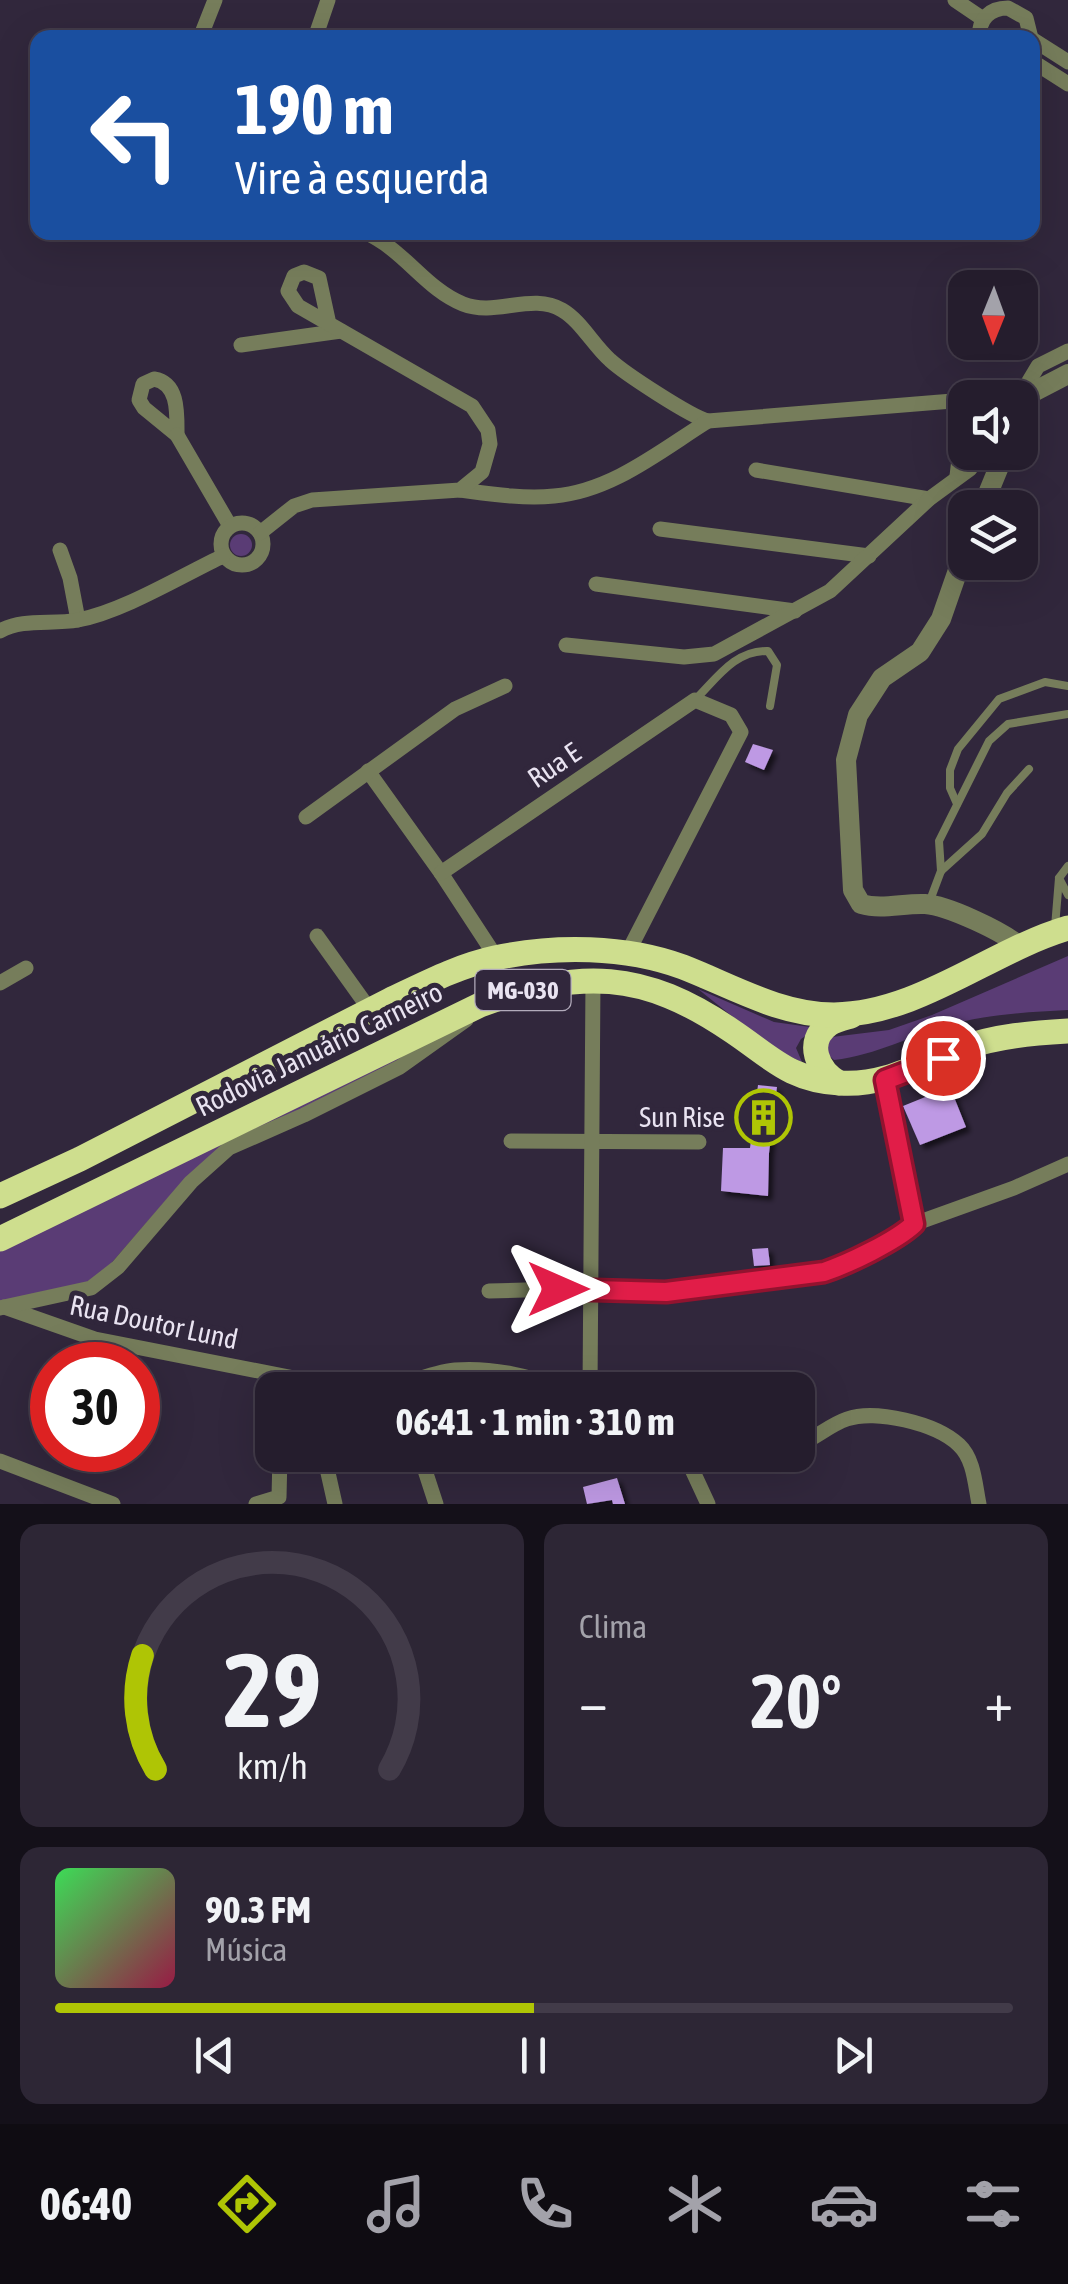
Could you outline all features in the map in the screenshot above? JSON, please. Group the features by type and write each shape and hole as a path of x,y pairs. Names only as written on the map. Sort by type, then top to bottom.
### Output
{"highway":[{"name":"Rodovia Januário Carneiro","path":"0,1196 440,976 496,957 565,950 627,954 685,968 775,1005 818,1014 856,1014 902,1001 1061,930"},
{"name":"Rodovia Januário Carneiro","path":"0,1238 480,1004 544,984 621,982 682,1000 788,1071 839,1083 885,1080 964,1048 1003,1038 1068,1031"},
{"path":"839,1083 826,1076 818,1065 818,1037 827,1025 856,1014"}],"street":[{"path":"203,30 215,0"},
{"path":"318,30 328,0"},
{"path":"955,0 983,18"},
{"path":"981,30 983,18 994,10 1015,9 1026,18 1030,30"},
{"path":"1040,43 1068,62"},
{"path":"1040,67 1068,84"},
{"path":"382,240 444,294 467,306 492,310 532,302 558,307 569,314 611,362 692,417 708,421 948,401"},
{"path":"241,345 336,327 472,406 482,417 490,444 488,459 482,472 460,490"},
{"path":"1030,380 1038,366 1068,351"},
{"path":"1038,389 1068,374"},
{"path":"260,532 294,506 340,496 460,490 552,496 579,492 616,478 708,421"},
{"path":"177,435 230,526"},
{"path":"756,470 929,500"},
{"path":"957,476 958,470"},
{"path":"566,645 700,658 714,654 830,591 929,500 968,470"},
{"path":"244,523 260,532 263,546 253,562 234,564 223,556 220,542 230,526 244,523"},
{"path":"660,528 868,556"},
{"path":"60,550 78,620"},
{"path":"0,631 11,625 78,620 109,610 223,556"},
{"path":"955,580 941,619 920,652 882,678 858,714 846,760 853,890 861,904 874,908 929,904 960,915 1020,947"},
{"path":"596,584 795,611"},
{"path":"306,817 455,710 504,686"},
{"path":"627,954 741,732 732,715 696,700"},
{"name":"Rua E","path":"441,873 696,700"},
{"path":"368,771 496,957"},
{"path":"316,936 370,1010"},
{"path":"0,983 26,968"},
{"path":"590,1372 593,980"},
{"path":"2,1308 90,1288 118,1267 191,1182 229,1148 304,1116 400,1067 452,1032 480,1004"},
{"path":"885,1080 914,1224"},
{"path":"511,1141 699,1142"},
{"path":"489,1292 592,1288 666,1292 824,1272 904,1234 914,1224 1068,1164"},
{"name":"Rua Doutor Lund","path":"2,1308 95,1339 255,1376"},
{"path":"445,1372 488,1372"},
{"path":"815,1435 868,1413 906,1421 959,1444 971,1462 979,1504"},
{"path":"0,1461 113,1504"},
{"path":"256,1504 279,1497 280,1472"},
{"path":"328,1472 335,1504"},
{"path":"426,1472 436,1504"},
{"path":"694,1472 708,1504"}],"lane":[{"path":"696,700 736,658 753,650 768,651 777,666 770,706"},
{"path":"958,804 950,788 950,770 958,750 999,699 1046,682 1068,686"},
{"path":"942,871 939,841 989,741 1008,724 1068,714"},
{"path":"929,904 942,871 982,834 1007,793 1029,769"},
{"path":"1061,930 1059,878 1068,866"},
{"path":"1059,878 1068,895"}],"shaded area":[{"path":"241,534 249,537 249,553 241,556 233,553 230,545 233,537"},
{"path":"1068,956 1068,1010 967,1021 834,1060 823,1050 832,1037 889,1030"},
{"path":"698,989 774,1022 817,1028 801,1039 796,1048 802,1062 773,1049"},
{"path":"450,1022 385,1069 247,1136 167,1199 108,1267 87,1282 0,1301 0,1244"}],"building":[{"path":"753,744 773,750 764,770 745,762"},
{"name":"Sun Rise","path":"758,1085 777,1087 768,1196 721,1191 723,1148 750,1148"},
{"path":"950,1087 966,1127 920,1145 903,1106"},
{"path":"768,1248 770,1265 754,1266 752,1249"},
{"path":"617,1478 625,1504 613,1504 612,1500 587,1504 583,1487"}],"place":[{"name":"Sun Rise","path":"764,1117"}],"route":[{"path":"558,1289 666,1292 824,1272 904,1234 914,1224 885,1080 943,1058"}]}
